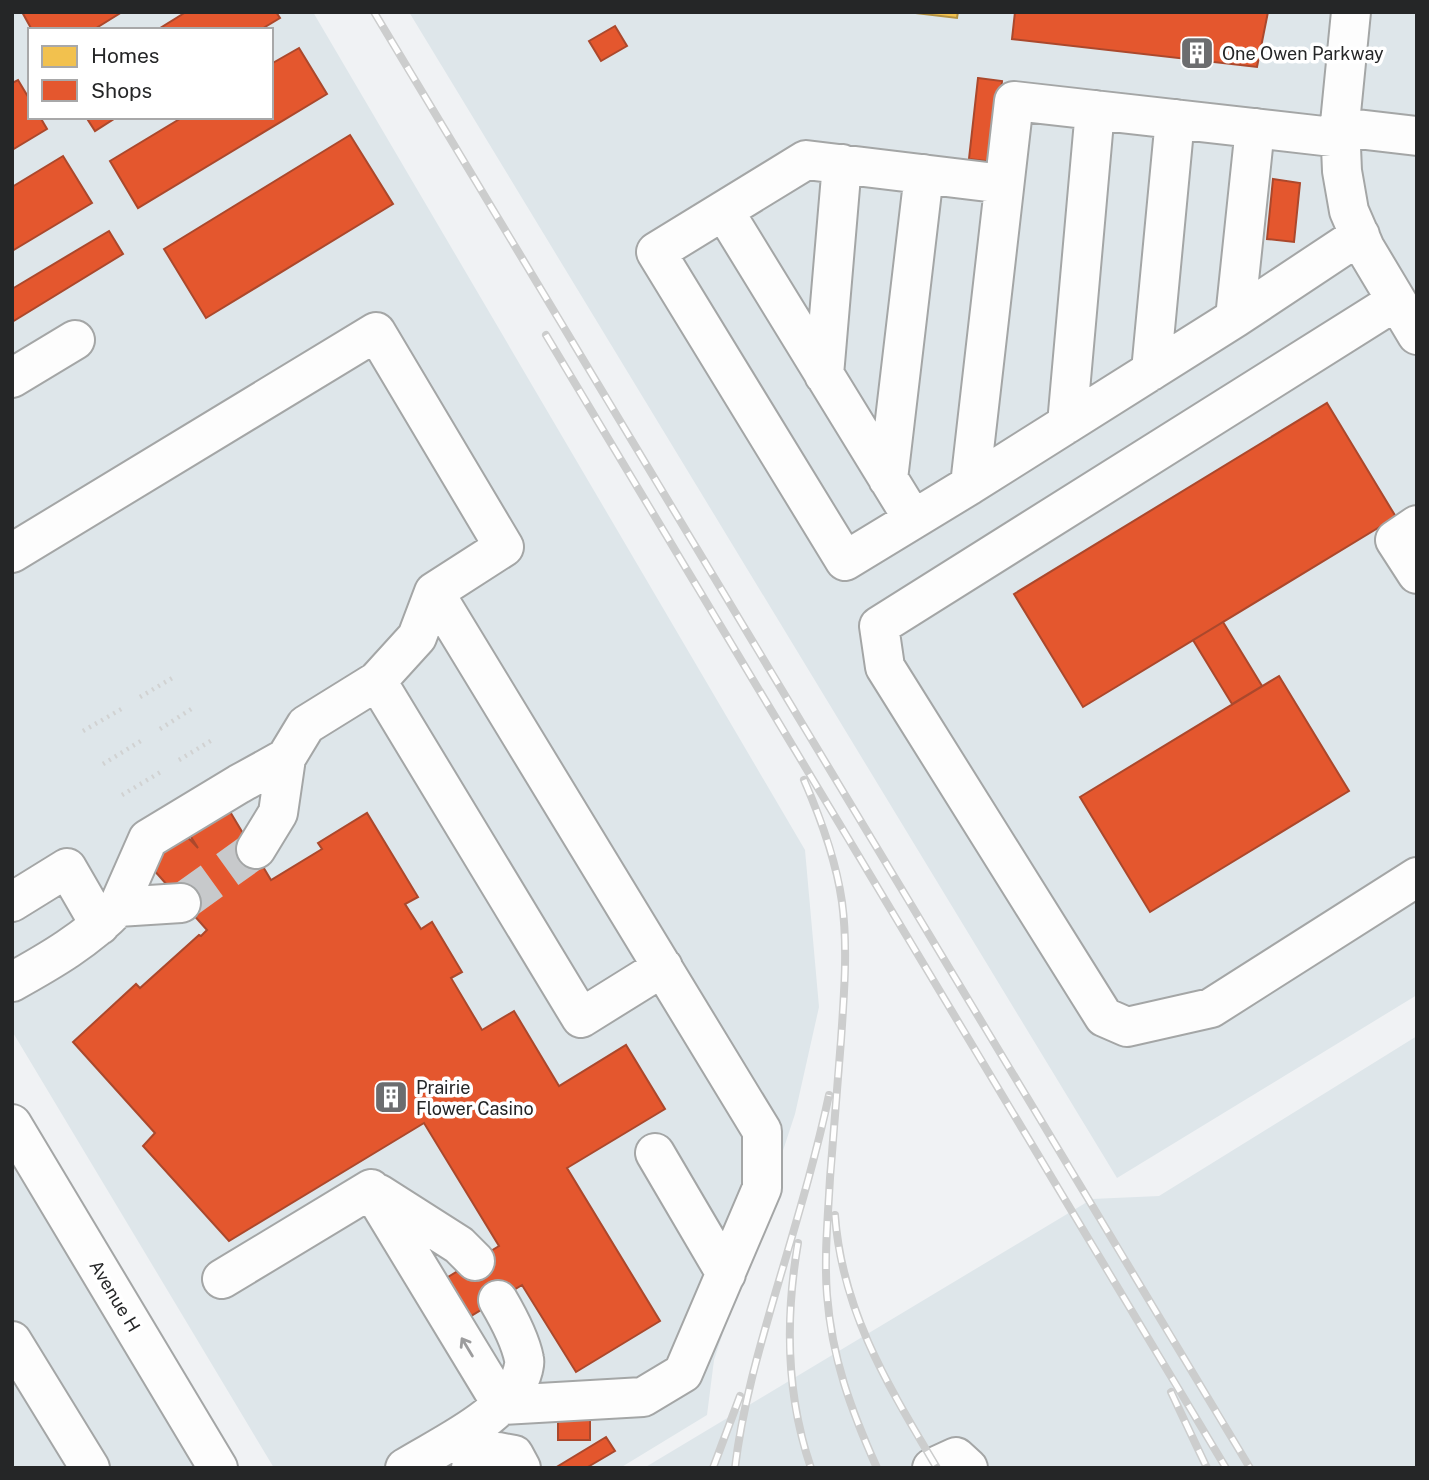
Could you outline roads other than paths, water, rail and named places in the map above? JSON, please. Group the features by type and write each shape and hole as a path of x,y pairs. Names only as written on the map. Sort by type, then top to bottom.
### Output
{"street":[{"path":"1351,12 1340,132 1342,171 1349,211 1365,248 1417,335"},
{"path":"970,485 1014,102 1255,128 1417,136"},
{"path":"1066,424 1095,110"},
{"path":"1151,371 1175,119"},
{"path":"1235,318 1255,128"},
{"path":"1004,184 806,160 656,252 845,561 1235,318 1360,235"},
{"path":"824,375 842,164"},
{"path":"888,479 924,174"},
{"path":"724,211 913,519"},
{"path":"1396,301 879,626 885,667 1104,1017 1127,1027 1210,1008 1417,877"},
{"path":"12,553 376,332 505,547 434,592 417,637 377,681 306,725 286,758 278,813 256,849"},
{"path":"12,378 75,340"},
{"path":"1417,525 1395,540 1417,574"},
{"path":"434,592 762,1131 762,1188 683,1373 643,1398 502,1405"},
{"path":"377,681 581,1018 663,967"},
{"path":"109,916 148,839 286,758"},
{"path":"12,902 66,868 109,916"},
{"path":"12,982 48,961 109,916 181,903"},
{"name":"Avenue H","path":"12,1124 218,1468"},
{"path":"655,1153 726,1273"},
{"path":"372,1189 502,1405"},
{"path":"372,1189 459,1245 475,1261"},
{"path":"222,1279 372,1189"},
{"path":"405,1468 483,1421 502,1405 520,1381 525,1361 511,1324 498,1300"},
{"path":"12,1341 90,1468"},
{"path":"471,1468 498,1452 514,1455 521,1468"},
{"path":"932,1468 956,1458 968,1468"}],"tunnel":[{"path":"181,903 256,849"}],"railway":[{"path":"374,12 1250,1468"},
{"path":"546,335 1226,1468"},
{"path":"804,780 832,855 842,902 845,936 843,1006 827,1236 827,1295 833,1341 844,1384 877,1468"},
{"path":"735,1468 742,1423 763,1335 811,1169 829,1095"},
{"path":"835,1215 839,1250 858,1316 885,1378 937,1468"},
{"path":"798,1243 791,1300 790,1357 797,1413 811,1468"},
{"path":"1171,1392 1207,1468"},
{"path":"713,1468 740,1396"}],"place":[{"name":"One Owen Parkway","path":"1197,53"},
{"name":"Prairie Flower Casino","path":"391,1097"}]}
